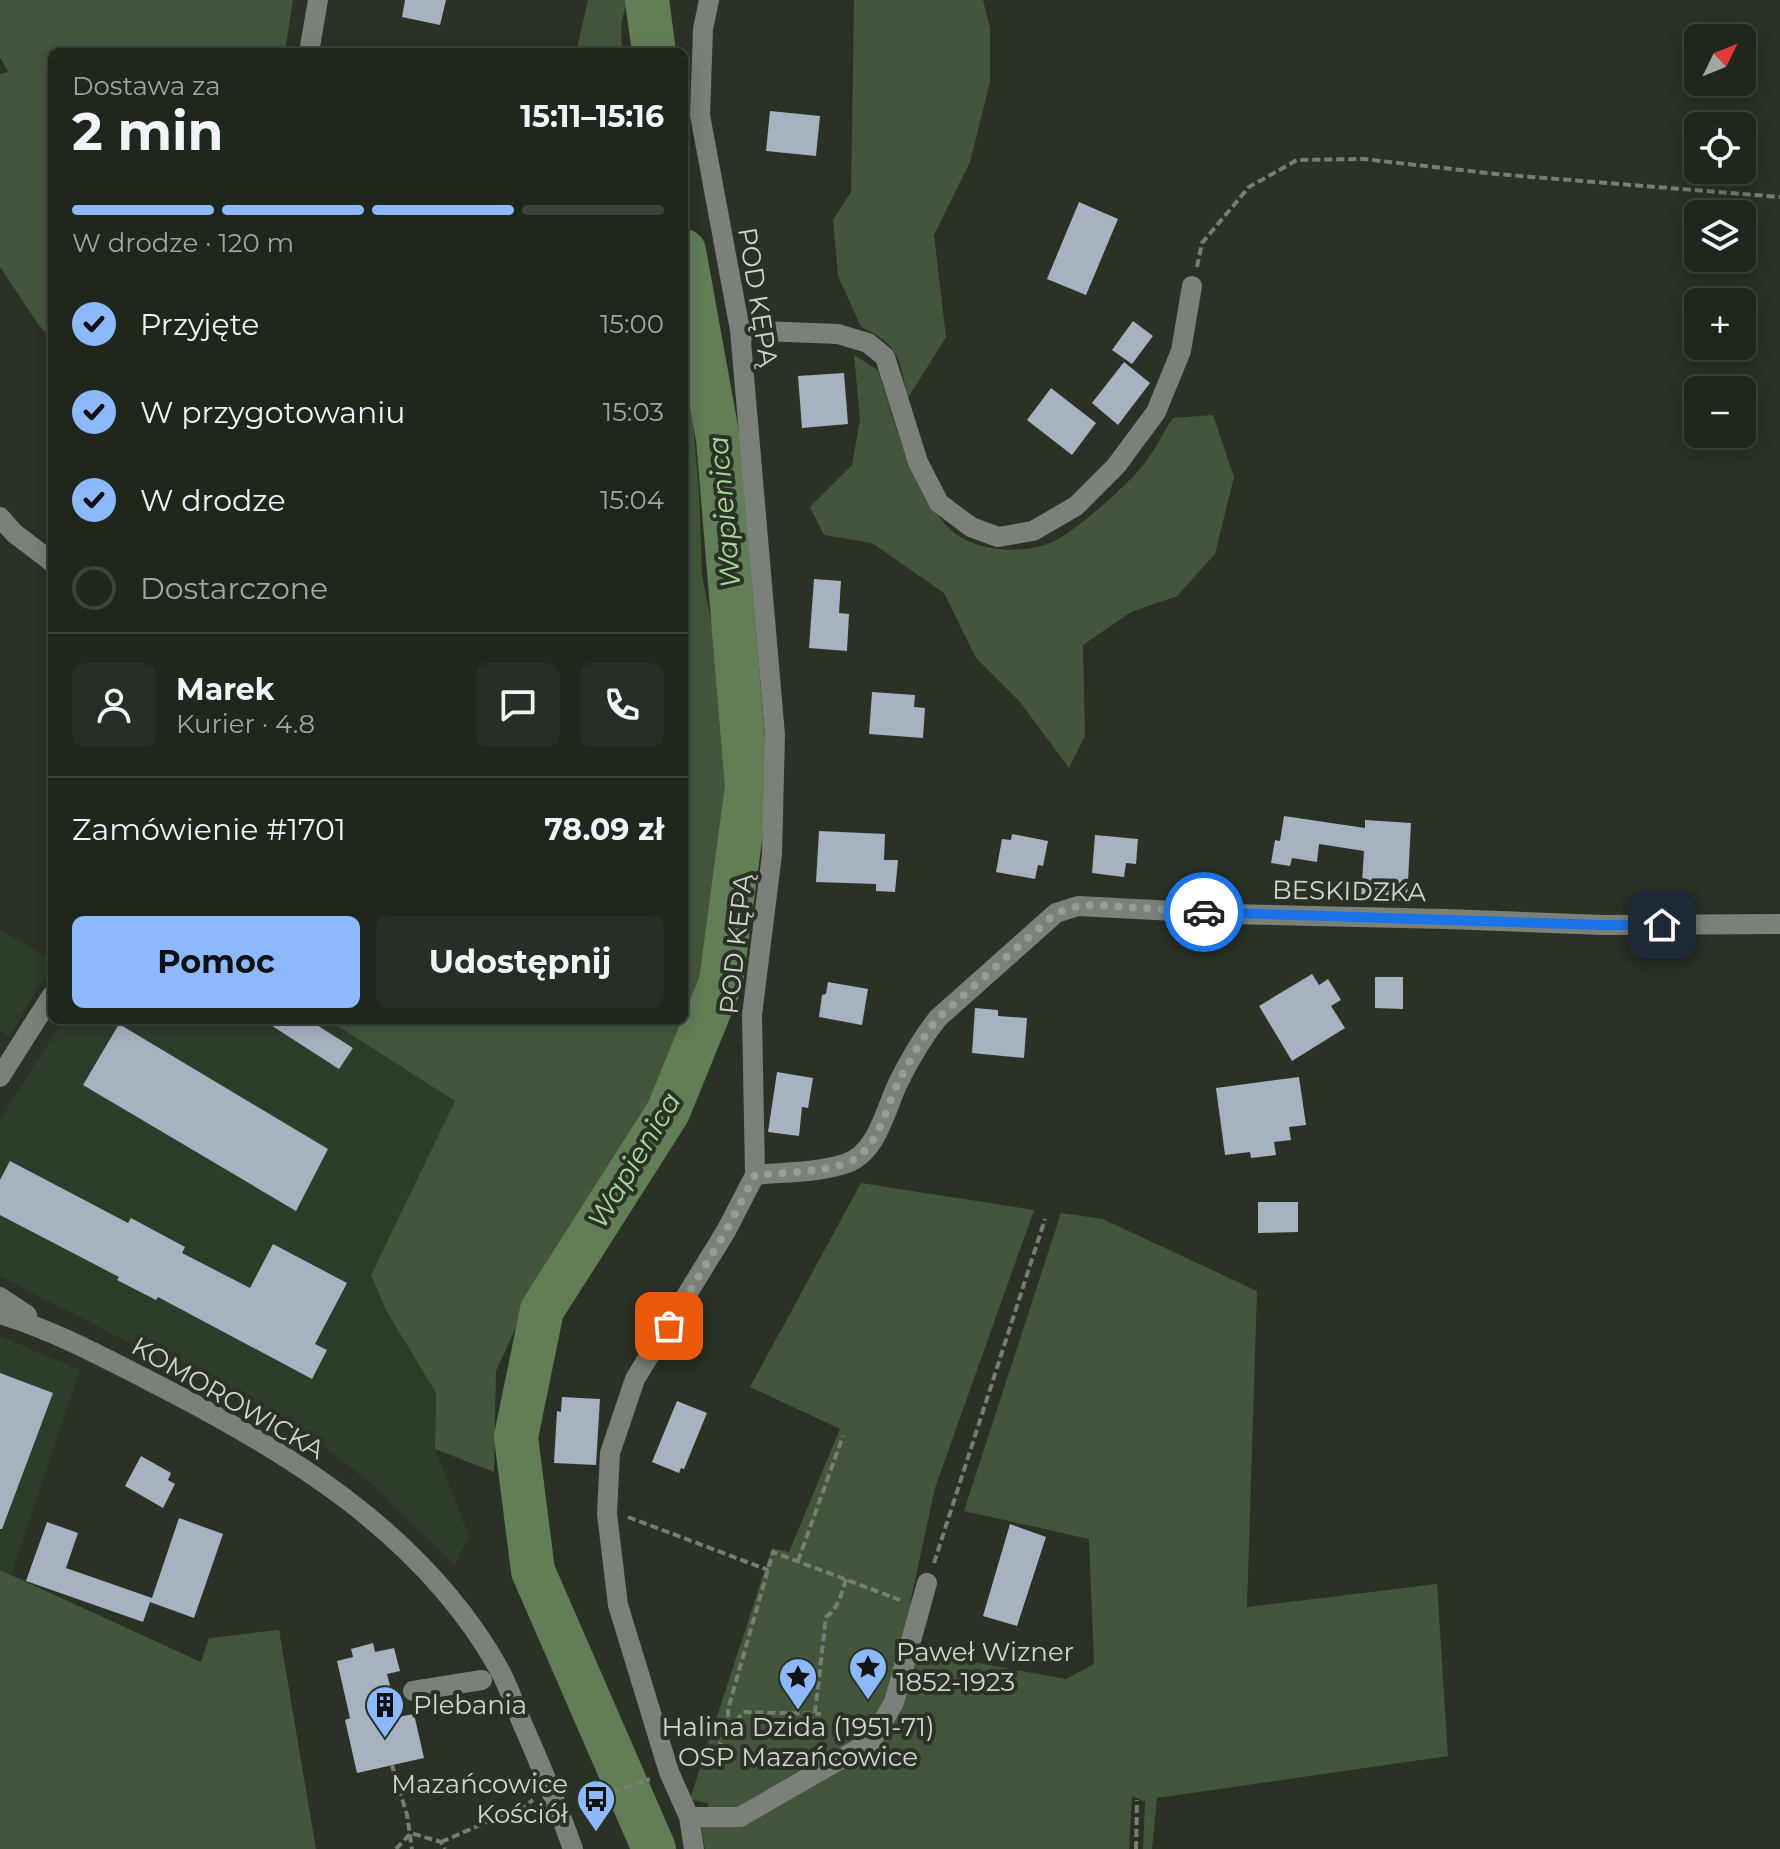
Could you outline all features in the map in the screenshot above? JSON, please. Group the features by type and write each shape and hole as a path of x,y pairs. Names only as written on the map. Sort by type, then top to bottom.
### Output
{"street":[{"path":"310,48 318,0"},
{"name":"POD KĘPĄ","path":"694,1849 689,1817 669,1772 618,1605 607,1509 610,1453 635,1379 712,1254 755,1175 752,1015 772,854 775,735 740,330 700,115 703,29 709,0"},
{"path":"740,330 838,334 868,343 885,357 918,462 939,503 971,527 998,537 1033,531 1076,506 1116,466 1156,412 1181,351 1192,286"},
{"path":"0,517 14,533 48,559"},
{"name":"BESKIDZKA","path":"755,1175 817,1170 850,1162 868,1147 898,1083 923,1037 938,1018 1056,913 1078,906 1232,914 1603,925 1780,924"},
{"path":"0,1077 8,1049 48,1000"},
{"path":"0,1297 43,1327"},
{"name":"KOMOROWICKA","path":"0,1314 43,1327 269,1445 342,1495 398,1541 446,1593 500,1671 573,1849"},
{"path":"689,1817 740,1817 872,1741 894,1702 927,1583"},
{"path":"413,1691 482,1680"}],"path":[{"path":"1192,286 1202,243 1230,209 1249,187 1297,160 1363,159 1496,174 1780,197"},
{"path":"729,1731 728,1709 773,1552 913,1605 927,1583 1045,1219"},
{"path":"798,1561 843,1436"},
{"path":"607,1509 768,1570"},
{"path":"708,1762 743,1712 818,1714 826,1617 840,1599 846,1579"},
{"path":"392,1765 411,1833 412,1849"},
{"path":"594,1799 669,1772"},
{"path":"1136,1849 1137,1800"},
{"path":"411,1833 441,1842 524,1806"},
{"path":"396,1849 411,1833"},
{"path":"441,1842 445,1849"}],"shaded area":[{"path":"0,0 293,0 286,48 48,48 48,335 0,267 0,74 8,72 0,57"},
{"path":"588,0 627,0 621,24 622,48 577,48"},
{"path":"854,0 983,0 990,28 990,82 970,162 934,235 946,337 908,398 896,355 884,340 861,327 838,276 833,220 851,192"},
{"path":"854,355 878,370 907,458 941,520 966,540 989,548 1027,549 1060,538 1100,508 1137,473 1173,418 1213,415 1234,477 1215,554 1177,596 1131,612 1083,645 1085,736 1069,768 1020,702 976,658 944,593 872,543 824,535 810,507 852,465 860,419"},
{"path":"688,380 699,492 702,575 723,681 725,796 714,939 688,1019"},
{"path":"0,930 48,958 48,971 9,1037 0,1032"},
{"path":"60,1024 334,1024 455,1101 371,1275 387,1312 436,1393 435,1449 469,1536 455,1565 370,1482 307,1434 0,1276 0,1120"},
{"path":"334,1024 686,1024 673,1065 615,1173 535,1286 496,1371 494,1472 435,1449 436,1393 387,1312 371,1275 455,1101"},
{"path":"861,1183 1034,1210 935,1488 911,1599 915,1611 906,1644 967,1661 1066,1679 1094,1664 1089,1539 964,1511 1061,1213 1103,1219 1257,1291 1247,1607 1437,1584 1448,1756 1157,1798 1152,1849 1143,1849 1145,1802 1132,1796 1129,1849 705,1849 700,1820 709,1804 690,1799 772,1548 789,1552 840,1429 750,1387"},
{"path":"0,1336 80,1370 11,1574 0,1570"},
{"path":"0,1570 201,1662 209,1638 279,1630 316,1849 0,1849"}],"building":[{"path":"405,0 446,0 440,25 402,17"},
{"path":"770,111 820,116 816,156 766,151"},
{"path":"1079,202 1118,219 1086,295 1047,279"},
{"path":"1133,321 1153,336 1132,364 1112,350"},
{"path":"1124,362 1150,383 1118,425 1092,403"},
{"path":"844,373 848,424 802,428 798,376"},
{"path":"1051,388 1096,423 1072,455 1027,420"},
{"path":"814,579 841,581 839,613 849,614 847,651 809,648"},
{"path":"872,692 915,695 914,707 925,708 923,738 869,734"},
{"path":"1284,816 1365,828 1365,820 1411,823 1407,901 1361,898 1364,851 1319,844 1317,862 1292,858 1290,866 1271,863 1275,840 1280,841"},
{"path":"819,831 885,834 884,860 898,860 895,892 876,891 876,884 816,882"},
{"path":"1012,834 1048,841 1043,866 1038,865 1035,879 996,872 1002,839 1011,840"},
{"path":"1095,835 1138,839 1136,864 1126,863 1124,877 1092,873"},
{"path":"1312,974 1319,985 1328,979 1341,1000 1331,1006 1345,1028 1292,1061 1259,1006"},
{"path":"1375,977 1403,977 1403,1009 1375,1008"},
{"path":"828,982 868,989 862,1025 819,1017 822,995 826,994"},
{"path":"975,1008 998,1010 998,1016 1027,1018 1024,1058 972,1053"},
{"path":"119,1024 328,1149 296,1211 83,1085"},
{"path":"269,1024 315,1024 353,1048 339,1069"},
{"path":"777,1072 813,1078 808,1108 802,1107 799,1136 768,1132"},
{"path":"1299,1077 1306,1125 1289,1127 1291,1140 1274,1142 1276,1155 1251,1158 1250,1152 1225,1155 1216,1088"},
{"path":"10,1161 128,1223 131,1218 185,1247 182,1253 250,1288 273,1244 347,1283 315,1344 327,1350 312,1379 158,1297 156,1300 117,1280 119,1277 0,1215 0,1180"},
{"path":"1258,1202 1298,1202 1298,1232 1258,1233"},
{"path":"0,1373 53,1393 2,1529 0,1529"},
{"path":"562,1397 600,1399 596,1465 554,1463 557,1411 561,1412"},
{"path":"677,1401 707,1413 684,1469 681,1468 679,1473 652,1462"},
{"path":"141,1456 171,1473 168,1480 175,1484 163,1508 125,1486"},
{"path":"179,1518 223,1534 194,1618 150,1602 143,1622 26,1581 47,1522 78,1533 66,1568 152,1598"},
{"path":"1010,1524 1046,1537 1017,1626 983,1616"},
{"path":"373,1643 375,1652 394,1648 400,1671 387,1674 398,1717 414,1714 424,1758 357,1773 345,1720 350,1718 337,1661 353,1657 351,1649"}],"waterway":[{"name":"Wapienica","path":"647,0 653,48"},
{"name":"Wapienica","path":"654,1849 533,1571 516,1437 542,1310 668,1112 721,982 747,787 718,439 688,273"}],"way so far":[{"path":"669,1326 726,1231 755,1175 817,1170 850,1162 868,1147 910,1060 938,1018 1056,913 1078,906 1095,905 1204,912"}],"place":[{"name":"Paweł Wizner 1852-1923","path":"868,1701"},
{"name":"Halina Dzida (1951-71) OSP Mazańcowice","path":"798,1711"},
{"name":"Plebania","path":"385,1739"},
{"name":"Mazańcowice Kościół","path":"596,1833"}],"route":[{"path":"1204,912 1662,925"}]}
